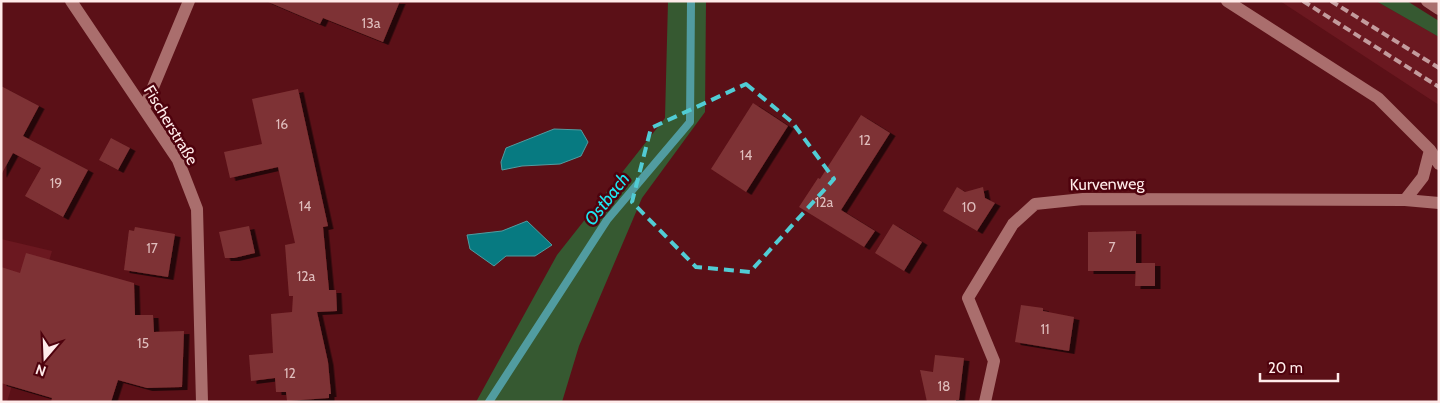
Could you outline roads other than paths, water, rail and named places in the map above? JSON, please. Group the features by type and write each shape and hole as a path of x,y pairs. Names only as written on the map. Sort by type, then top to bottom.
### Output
{"street":[{"name":"Fischerstraße","path":"71,1 178,160 197,210 202,402"},
{"path":"144,109 188,1"},
{"path":"1227,1 1378,98 1430,150 1439,164"},
{"path":"1427,1 1439,9"},
{"path":"1405,200 1423,177 1430,150"},
{"name":"Kurvenweg","path":"985,402 994,361 968,298 1013,224 1035,204 1083,199 1405,200 1439,204"}],"water":[{"path":"554,129 581,130 588,142 581,156 560,164 522,166 502,170 501,162 506,148"},
{"path":"527,221 552,245 535,256 506,256 494,266 470,249 467,235 502,231"}],"waterway":[{"name":"Ostbach","path":"489,402 607,220 690,122 691,1"}],"railway":[{"path":"1303,1 1439,87"},
{"path":"1331,1 1439,68"}]}
